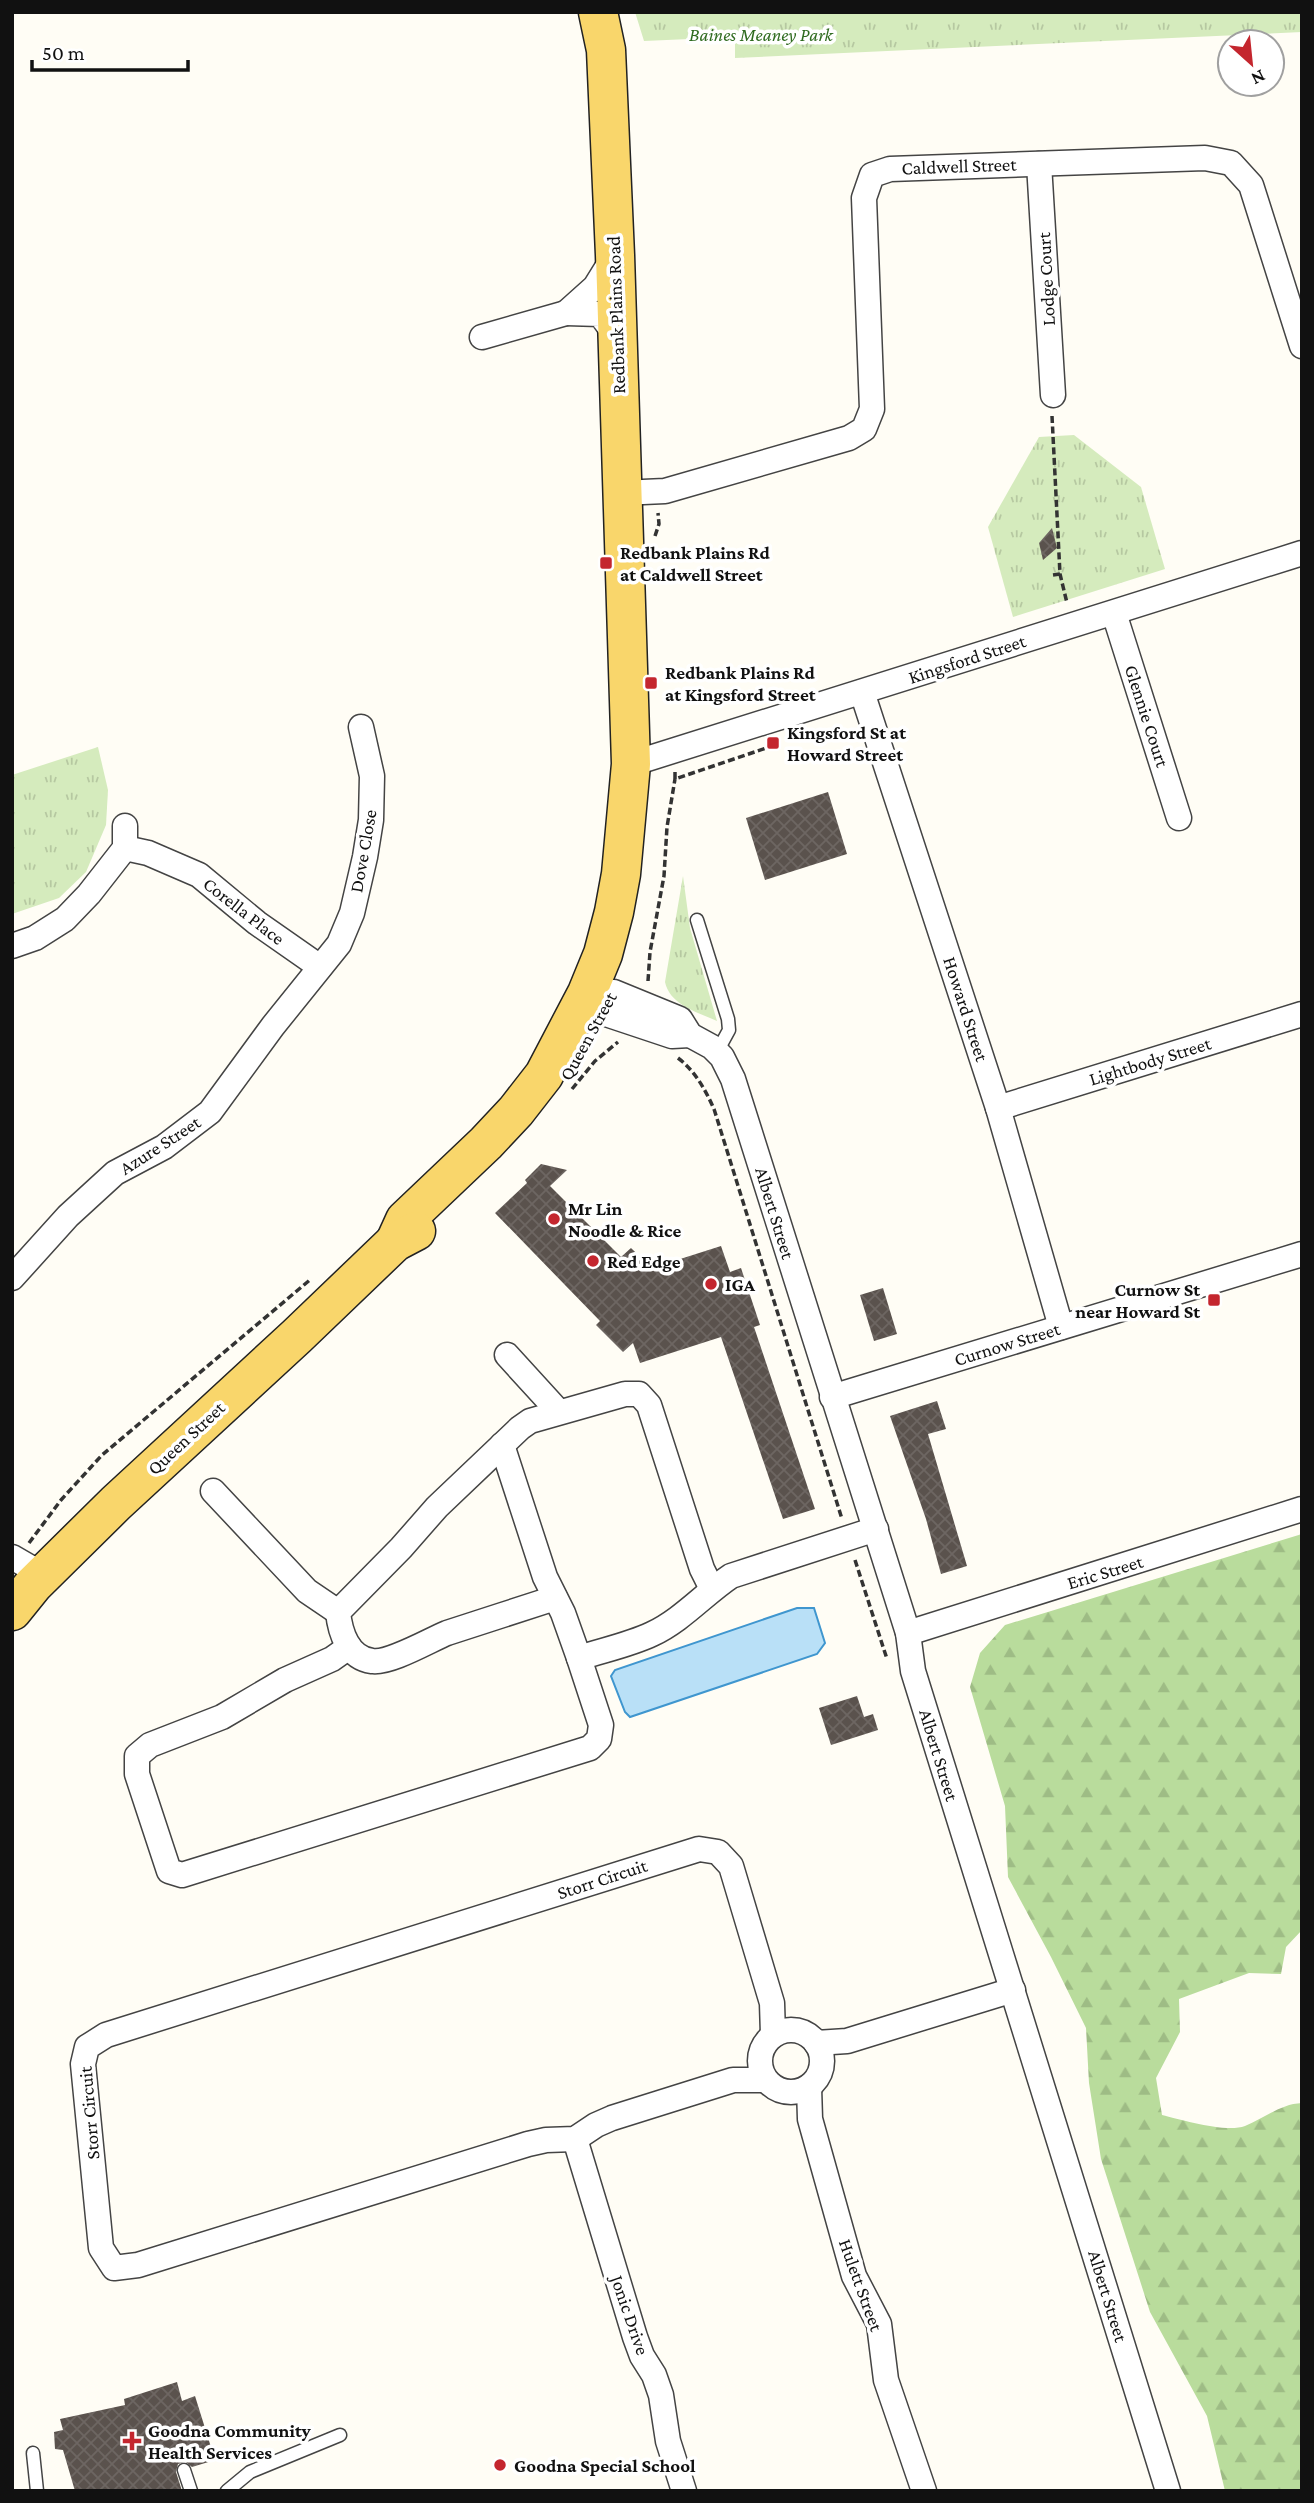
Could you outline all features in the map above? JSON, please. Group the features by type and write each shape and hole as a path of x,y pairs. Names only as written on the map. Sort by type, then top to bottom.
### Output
{"main road":[{"name":"Redbank Plains Road","path":"598,12 606,50 617,337 639,492 626,620"},
{"name":"Queen Street","path":"12,1611 24,1564 108,1511 395,1242 405,1220 516,1111 612,995 630,949 643,881 647,804 631,764 626,620"}],"street":[{"name":"Caldwell Street","path":"639,492 665,491 849,438 864,429 872,409 864,198 872,175 890,169 1205,158 1231,163 1251,185 1302,346"},
{"name":"Lodge Court","path":"1039,164 1053,395"},
{"path":"566,313 595,287 615,255"},
{"path":"482,337 566,313 600,314 617,337"},
{"name":"Kingsford Street","path":"631,764 1302,553"},
{"name":"Glennie Court","path":"1114,613 1180,818"},
{"name":"Howard Street","path":"862,692 998,1108 1061,1328"},
{"name":"Dove Close","path":"320,967 340,944 352,913 365,857 371,820 372,776 361,727"},
{"name":"Corella Place","path":"12,946 35,939 65,919 89,894 125,837 148,853 199,875 257,923 320,967"},
{"name":"Azure Street","path":"12,1278 68,1216 115,1173 163,1147 210,1112 320,967"},
{"name":"Albert Street","path":"612,995 680,1019 691,1035 722,1057 733,1079 876,1529 908,1633 913,1671 1168,2491"},
{"name":"Lightbody Street","path":"998,1108 1302,1014"},
{"name":"Curnow Street","path":"832,1397 1302,1254"},
{"path":"507,1355 559,1412"},
{"path":"338,1612 437,1507 530,1421 625,1394 639,1394 649,1405 702,1569 712,1588"},
{"path":"349,1647 332,1659 285,1680 222,1717 150,1745 137,1756 137,1774 169,1871 182,1875 590,1748 599,1739 601,1725 579,1658 563,1613 544,1577 502,1445"},
{"path":"213,1491 307,1591 338,1612 340,1630 349,1647 360,1657 374,1662 425,1645 443,1635 555,1598"},
{"name":"Eric Street","path":"908,1633 1302,1509"},
{"path":"579,1658 653,1634 731,1576 876,1529"},
{"name":"Storr Circuit","path":"762,2070 612,2118 575,2139 545,2140 528,2144 138,2265 114,2268 102,2248 83,2064 87,2047 107,2035 699,1849 718,1852 731,1867 782,2033"},
{"path":"819,2052 1013,1990"},
{"path":"801,2031 819,2052 821,2071 800,2090 781,2091 762,2070 761,2051 782,2033 801,2031"},
{"name":"Hulett Street","path":"800,2090 854,2276 879,2324 886,2380 923,2491"},
{"name":"Jonic Drive","path":"575,2139 635,2337 661,2395 668,2441 684,2491"}],"lane":[{"path":"697,919 728,1018 729,1030 717,1052"},
{"path":"228,2491 250,2472 340,2435"},
{"path":"33,2453 37,2491"},
{"path":"184,2469 191,2491"}],"path":[{"path":"1053,395 1052,429 1060,574 1073,625"},
{"path":"639,492 659,524 655,547"},
{"path":"1053,575 1060,574"},
{"path":"675,779 778,744"},
{"path":"612,995 650,952 664,877 667,827 675,779 672,752"},
{"path":"24,1564 61,1500 102,1455 314,1276"}],"green space":[{"name":"Baines Meaney Park","path":"635,12 1302,12 1302,32 1286,33 1286,28 1216,28 1216,36 735,58 735,37 644,41"},
{"path":"1074,435 1141,487 1165,569 1013,617 988,527 1039,437"},
{"path":"98,747 108,790 106,825 86,872 59,898 12,914 12,775"},
{"path":"683,876 690,928 717,1021 678,1002 672,997 665,982"},
{"path":"1302,1534 1302,1930 1286,1947 1281,1974 1249,1973 1179,1999 1180,2032 1156,2078 1162,2115 1204,2125 1237,2128 1280,2109 1302,2103 1302,2491 1225,2491 1207,2416 1150,2312 1101,2159 1089,2083 1086,2028 1008,1877 1005,1806 970,1687 980,1653 1005,1625"}],"water":[{"path":"797,1608 814,1608 825,1643 817,1654 630,1717 625,1712 611,1676 615,1670"}],"building":[{"path":"1052,528 1057,548 1043,560 1039,543"},
{"path":"828,792 847,854 765,880 746,818"},
{"name":"Red Edge","path":"541,1164 567,1170 550,1186 621,1257 631,1248 652,1268 721,1246 730,1272 741,1268 760,1325 754,1327 815,1509 783,1519 721,1337 640,1363 633,1343 623,1352 596,1325 600,1321 495,1213 527,1183 525,1180"},
{"path":"883,1288 897,1334 874,1341 860,1295"},
{"path":"937,1401 946,1429 928,1434 967,1566 941,1574 926,1519 890,1416"},
{"path":"857,1696 864,1717 873,1714 878,1730 831,1745 819,1708"},
{"name":"Goodna Community Health Services","path":"177,2382 182,2401 195,2396 215,2460 192,2467 186,2462 178,2464 176,2472 182,2491 75,2491 63,2450 55,2449 54,2432 63,2430 60,2419 125,2405 124,2399"}],"place":[{"name":"Redbank Plains Rd at Caldwell Street","path":"606,563"},
{"name":"Redbank Plains Rd at Kingsford Street","path":"651,683"},
{"name":"Kingsford St at Howard Street","path":"773,743"},
{"name":"Mr Lin Noodle & Rice","path":"554,1219"},
{"name":"Red Edge","path":"593,1261"},
{"name":"IGA","path":"711,1284"},
{"name":"Curnow St near Howard St","path":"1214,1300"},
{"name":"Goodna Community Health Services","path":"132,2441"},
{"name":"Goodna Special School","path":"500,2465"}]}
